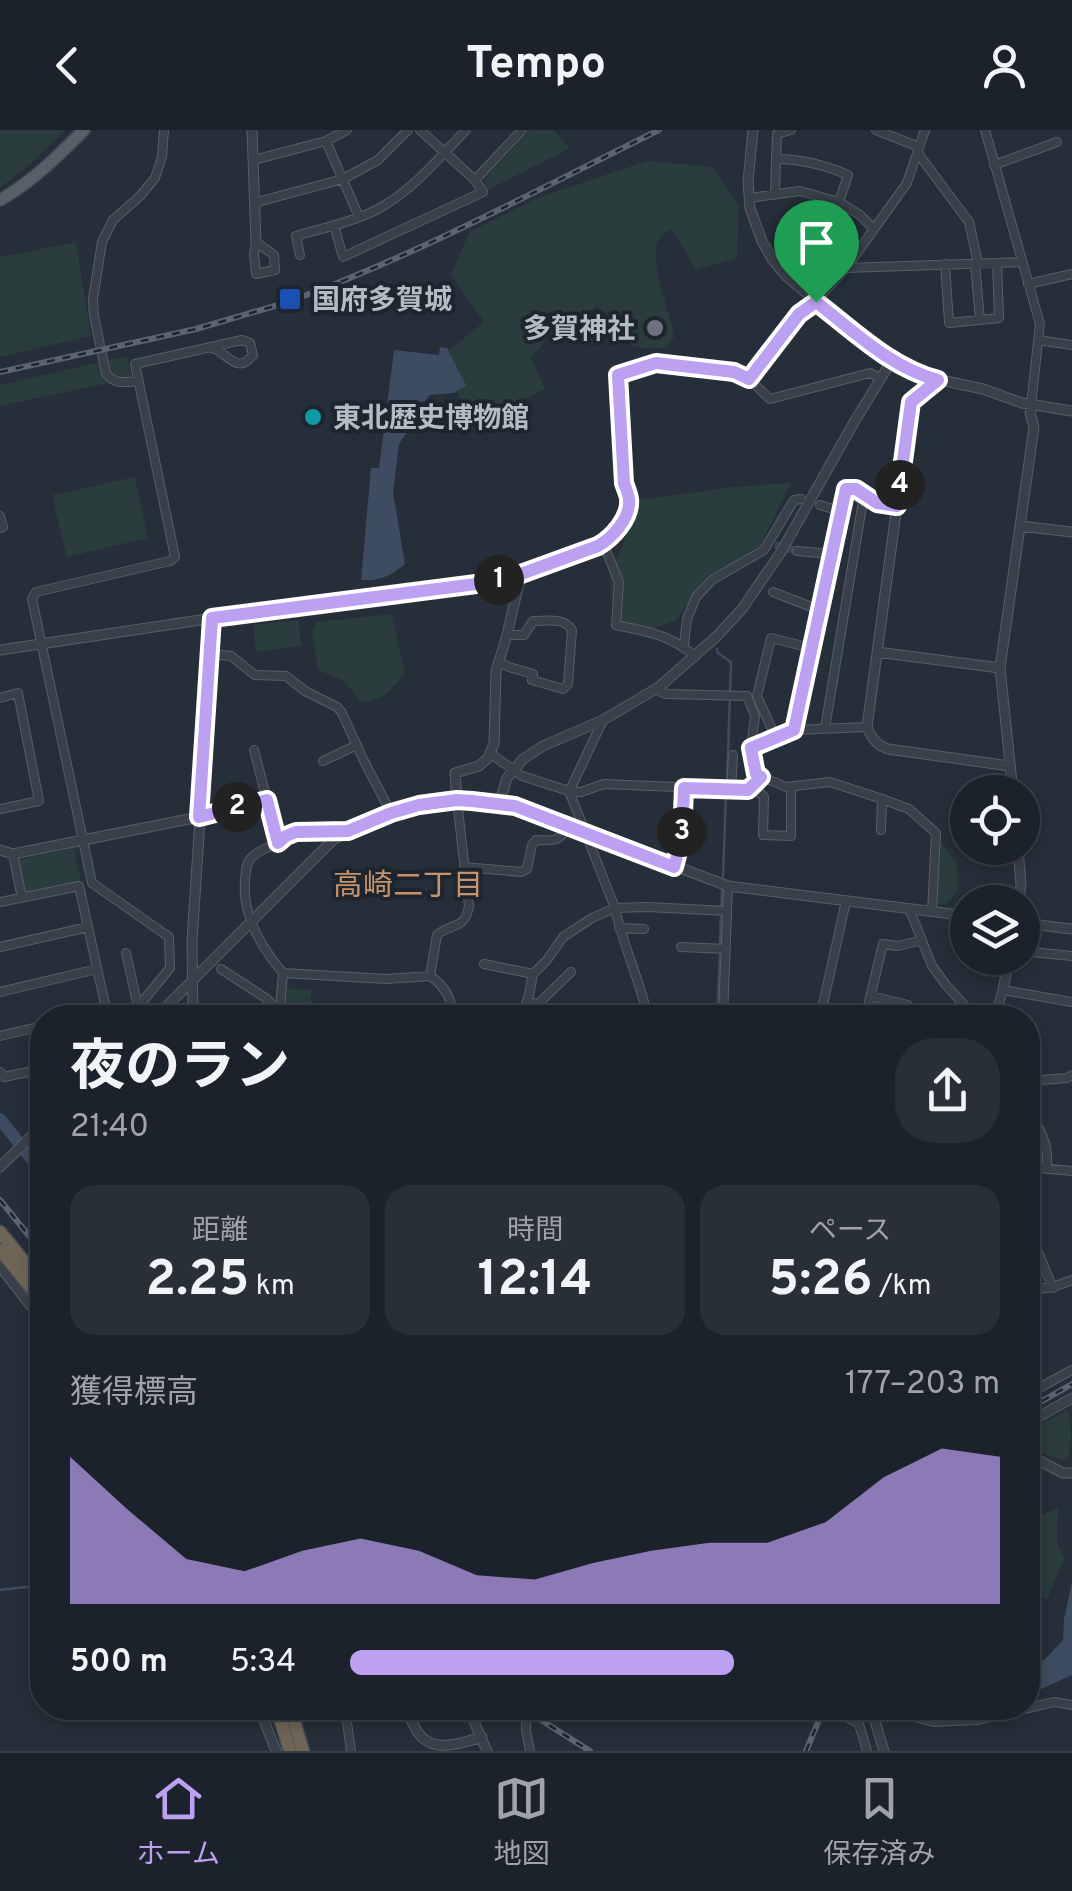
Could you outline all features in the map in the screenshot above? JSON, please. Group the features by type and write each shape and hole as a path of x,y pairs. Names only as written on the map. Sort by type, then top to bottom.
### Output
{"highway":[{"path":"0,1232 30,1269"},
{"path":"0,1250 30,1286"},
{"path":"281,1720 290,1751"},
{"path":"294,1720 303,1751"}],"main road":[{"path":"0,200 51,163 84,130"}],"street":[{"path":"138,381 117,382 106,373 93,292 102,242 113,220 155,178 162,157 164,130"},
{"path":"252,130 256,242"},
{"path":"254,160 326,141 347,130"},
{"path":"254,203 343,179 378,160 408,130"},
{"path":"334,225 343,258 483,192 420,130"},
{"path":"300,255 296,236 359,217 393,200 466,130"},
{"path":"475,180 522,130"},
{"path":"752,130 749,198 756,226 772,259 786,276 892,360 922,376 1031,405 1072,410"},
{"path":"776,194 778,134 791,130"},
{"path":"876,130 918,149 969,222 980,320"},
{"path":"749,379 799,314 816,302 846,268 907,182 925,130"},
{"path":"985,130 1040,324 1030,414 1034,428 1000,668 1011,775"},
{"path":"326,141 359,217"},
{"path":"994,165 1057,142"},
{"path":"776,159 826,166 848,175 839,202"},
{"path":"749,198 800,191 839,202 873,228"},
{"path":"846,268 1022,262"},
{"path":"945,264 949,323 999,318 997,263"},
{"path":"1028,284 1072,274"},
{"path":"140,1005 170,968 170,938 92,883 32,599 34,594 170,562 175,557 135,364 210,346 242,340 250,343 253,356 236,364 210,346"},
{"path":"1038,340 1072,345"},
{"path":"499,804 513,770 532,752 602,720 659,686 695,657 742,609 763,582 892,360"},
{"path":"0,650 476,584 521,574 609,540 627,513 630,498 624,483 618,375 656,363 734,372 749,379 770,399 870,374 880,378"},
{"path":"938,380 911,402 868,728 872,738 888,750 1010,766"},
{"path":"846,489 856,489 877,503 897,506"},
{"path":"794,730 846,489"},
{"path":"825,728 863,500 846,489"},
{"path":"684,646 687,619 696,597 712,580 772,544 794,500 801,499"},
{"path":"820,505 840,512"},
{"path":"0,516 0,528"},
{"path":"1020,526 1072,532"},
{"path":"603,543 619,582 616,625 662,635 684,646 695,657"},
{"path":"797,551 831,554"},
{"path":"430,976 437,935 455,927 468,914 455,773 479,766 491,754 495,677 521,574"},
{"path":"773,592 819,610"},
{"path":"193,1005 199,817 212,618"},
{"path":"498,662 533,674 532,680 556,688 563,689 568,684 570,625 561,621 533,621 524,635 507,635"},
{"path":"776,738 757,696 771,638 811,648"},
{"path":"877,652 1000,668"},
{"path":"210,654 231,656 255,675 286,676 305,691 337,706 391,813"},
{"path":"659,686 668,694 747,696 755,716 751,748 756,774 761,777 786,788 830,782 909,808 936,833 932,912"},
{"path":"0,698 18,693 39,800 0,809"},
{"path":"602,720 569,791 615,908 645,1005"},
{"path":"751,748 794,730 868,728"},
{"path":"322,761 357,745"},
{"path":"254,750 278,843"},
{"path":"491,754 522,776 580,792 604,784 748,790 761,777"},
{"path":"728,790 733,756"},
{"path":"752,786 764,797 763,835 791,836 792,787"},
{"path":"674,867 682,837 684,788"},
{"path":"880,830 882,798"},
{"path":"0,850 13,854 267,800"},
{"path":"168,1005 334,838 391,813 457,800 515,806 728,886 950,914"},
{"path":"464,867 521,872 527,869 536,840 555,841 564,836 568,826"},
{"path":"280,1005 283,973 265,952 251,920 244,889 247,865 251,857 296,832 348,831"},
{"path":"13,854 22,898"},
{"path":"0,902 79,886 106,1005"},
{"path":"724,1005 723,911 728,886"},
{"path":"823,1005 846,901"},
{"path":"526,1005 533,974 563,937 592,918 615,908 723,911"},
{"path":"909,908 932,966 965,1005"},
{"path":"1040,925 1072,929"},
{"path":"0,947 88,927"},
{"path":"619,928 644,928"},
{"path":"868,1005 883,944 898,946 922,940"},
{"path":"681,947 726,949"},
{"path":"126,953 138,1005"},
{"path":"1040,953 1072,956"},
{"path":"484,964 533,974"},
{"path":"0,992 97,969"},
{"path":"221,969 272,1005"},
{"path":"527,1002 538,1004 571,972"},
{"path":"283,973 386,979 430,976 446,991 452,1005"},
{"path":"998,1005 1006,975"},
{"path":"1003,990 1072,1002"},
{"path":"870,996 908,1005"},
{"path":"0,1036 30,1029"},
{"path":"0,1072 4,1077 30,1072"},
{"path":"1040,1080 1072,1075"},
{"path":"1040,1130 1048,1148 1046,1169"},
{"path":"0,1168 30,1138"},
{"path":"1040,1168 1072,1171"},
{"path":"1040,1257 1053,1288"},
{"path":"0,1266 30,1305"},
{"path":"1040,1289 1072,1280"},
{"path":"1040,1387 1072,1370"},
{"path":"1040,1416 1072,1398"},
{"path":"1040,1461 1063,1473 1072,1473"},
{"path":"1040,1705 1054,1702 1072,1705"},
{"path":"264,1720 276,1751"},
{"path":"347,1720 351,1751"},
{"path":"410,1720 418,1740 428,1748 440,1751 482,1738"},
{"path":"474,1720 488,1751"},
{"path":"526,1720 530,1751"},
{"path":"852,1720 859,1724 867,1751"},
{"path":"875,1720 884,1751"},
{"path":"926,1720 978,1720"}],"shaded area":[{"path":"0,130 65,130 0,188"},
{"path":"530,130 554,130 570,148 486,191 484,179"},
{"path":"647,161 713,167 739,207 737,258 696,270 672,229 666,232 659,239 656,259 674,337 667,347 630,345 612,317 597,307 558,327 531,357 545,389 472,423 440,357 484,322 451,275 469,232 537,198"},
{"path":"76,242 91,336 0,357 0,257"},
{"path":"127,356 132,378 0,406 0,385"},
{"path":"135,477 148,538 67,557 52,495"},
{"path":"791,483 753,561 707,576 675,621 638,634 621,626 611,596 609,571 620,552 637,500"},
{"path":"392,614 405,674 384,696 362,703 343,680 318,670 312,632 316,622"},
{"path":"298,620 302,646 256,652 253,625"},
{"path":"940,840 950,854 950,865 957,865 958,885 950,885 950,900 945,905 937,904"},
{"path":"74,848 81,881 25,891 18,860"},
{"path":"285,988 312,990 310,1000 316,1004 316,1005 283,1005"},
{"path":"1068,1410 1071,1435 1067,1460 1040,1451 1040,1424"},
{"path":"1058,1508 1057,1544 1065,1558 1047,1599 1040,1595 1040,1515"}],"water":[{"path":"440,347 447,348 466,385 454,393 430,395 425,401 414,403 408,431 399,444 393,492 405,564 385,577 361,580 371,468 379,468 394,350 439,355"},
{"path":"1072,1582 1072,1675 1040,1690 1040,1661 1063,1640"}],"waterway":[{"path":"717,649 731,662 727,784"},
{"path":"723,877 726,792"},
{"path":"720,943 722,890"},
{"path":"718,1005 720,954"},
{"path":"0,1119 30,1157"},
{"path":"0,1590 30,1586"}],"tunnel":[{"path":"775,545 797,551"}],"railway":[{"path":"296,299 434,241 659,130"},
{"path":"0,372 196,329 285,303"},
{"path":"0,1200 30,1237"},
{"path":"1040,1402 1072,1384"},
{"path":"541,1720 590,1751"},
{"path":"806,1751 819,1720"}],"place":[{"name":"国府多賀城","path":"290,299"},
{"name":"多賀神社","path":"655,328"},
{"name":"東北歴史博物館","path":"313,417"}],"district":[{"name":"高崎二丁目","path":"408,885"}],"route":[{"path":"816,302 892,360 938,380 911,402 897,506 877,503 856,489 846,489 794,730 751,748 756,774 761,777 748,790 684,788 682,837 674,867 515,806 488,802 457,800 419,805 348,831 296,832 278,843 267,800 199,817 212,618 476,584 521,574 598,546 609,540 620,525 630,498 624,483 618,375 656,363 734,372 749,379 799,314 816,302"}]}
